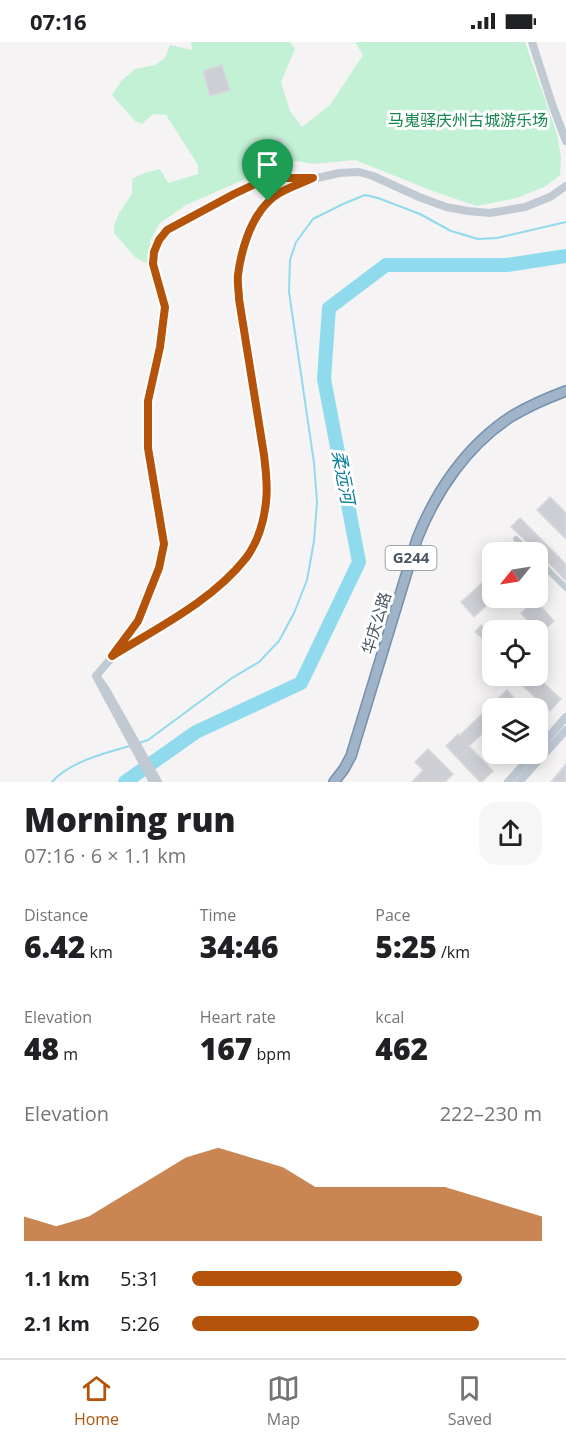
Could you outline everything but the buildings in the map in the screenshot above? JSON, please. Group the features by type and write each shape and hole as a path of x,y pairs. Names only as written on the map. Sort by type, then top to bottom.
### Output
{"highway":[{"name":"华庆公路","path":"334,782 351,756 417,539 440,490 463,459 496,428 512,416 566,392"},
{"name":"华庆公路","path":"340,782 355,757 421,540 439,499 466,461 493,435 522,415 566,392"}],"main road":[{"path":"548,737 566,717"},
{"path":"519,782 566,730"},
{"path":"508,782 524,764"}],"street":[{"path":"532,42 566,141"},
{"path":"155,782 96,676 138,621 159,568 164,544 148,448 148,401 160,347 165,307 153,264 154,252 159,240 167,230 178,223 268,178 313,178 359,172 446,207 468,212 489,213 525,207 566,186"},
{"path":"112,656 188,609 215,589 247,556 256,541 267,501 267,479 239,299 238,277 247,237 268,201 313,178"},
{"path":"516,539 519,542"},
{"path":"548,571 566,588"}],"green space":[{"name":"马嵬驿庆州古城游乐场","path":"191,42 290,42 295,49 281,82 290,111 302,127 330,105 363,55 355,42 525,42 557,134 561,157 560,175 546,186 517,198 477,206 355,160 313,164 296,161 275,166 186,205 160,223 150,241 150,265 135,257 114,233 119,213 132,194 132,179 160,169 168,183 198,174 198,165 166,115 153,114 142,124 135,121 112,95 122,80 135,69 155,65 165,58 170,45 192,50"}],"waterway":[{"path":"139,743 148,740 232,678 259,662 279,641 294,613 307,580 314,541 317,502 314,463 289,292 290,260 296,242 313,219 365,195 420,214 451,231 478,239 497,238 566,222"},
{"name":"柔远河","path":"125,782 196,732 301,683 359,562 324,379 329,308 386,265 507,265 566,256"},
{"path":"52,782 78,764 130,746"}],"route":[{"path":"268,178 313,178 268,201 247,237 238,277 239,299 267,479 267,501 263,521 256,541 247,556 234,572 215,589 188,609 112,656 138,621 159,568 164,544 148,448 148,401 160,347 165,307 153,264 154,252 159,240 167,230 268,178"}]}
